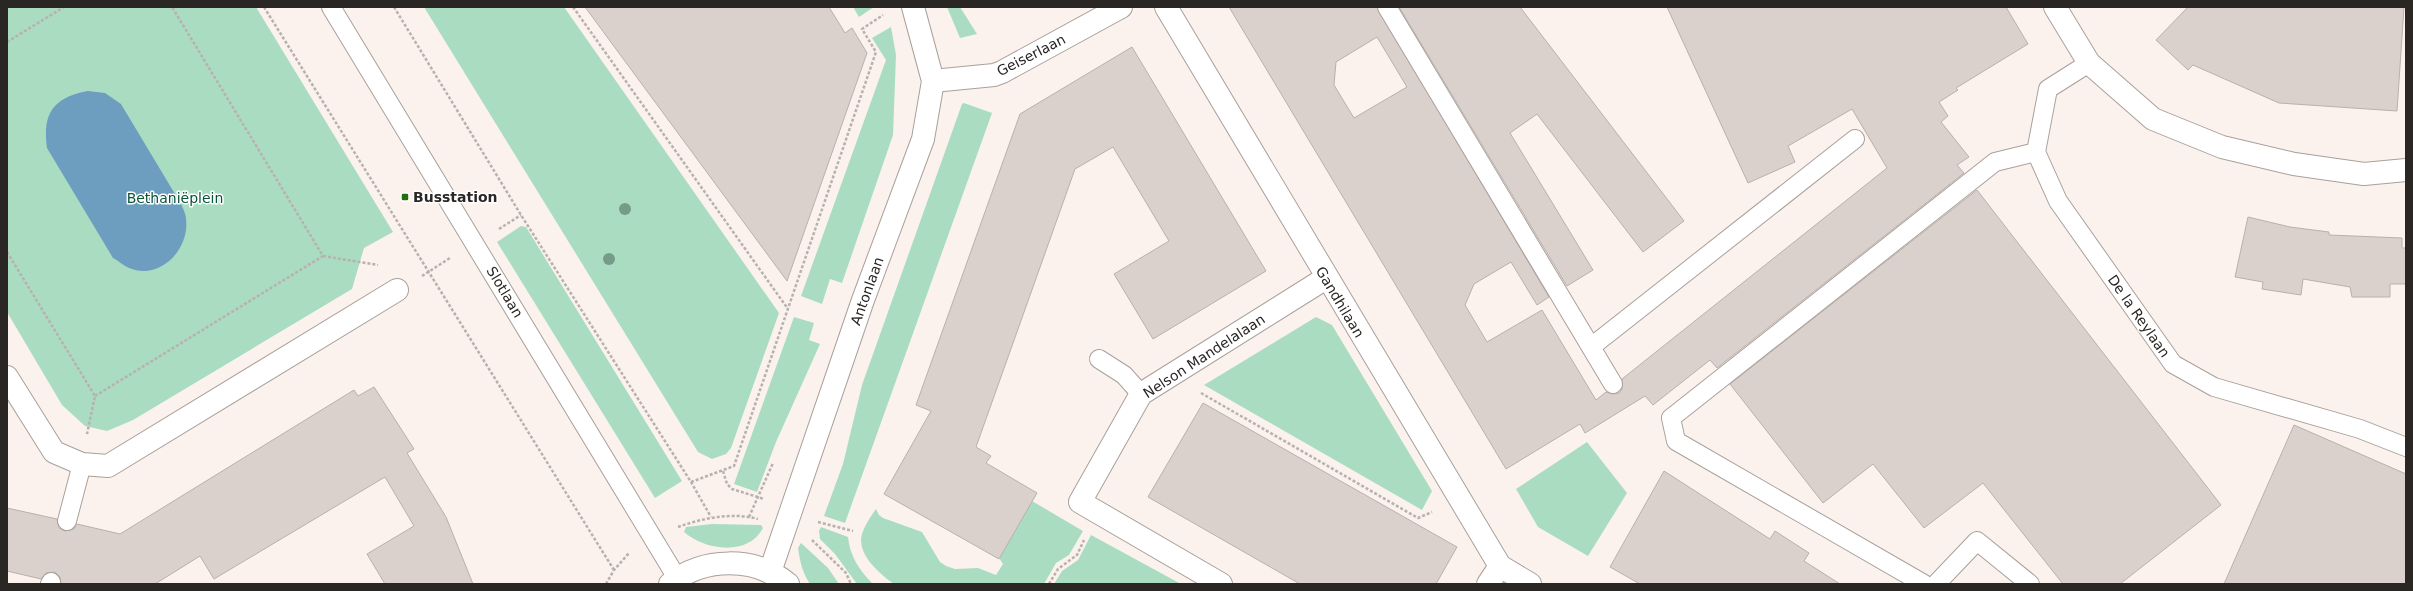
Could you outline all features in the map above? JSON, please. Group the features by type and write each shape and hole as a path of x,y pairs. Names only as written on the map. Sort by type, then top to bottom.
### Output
{"street":[{"name":"Antonlaan","path":"770,572 863,300 923,139 933,81 912,7"},
{"name":"Geiserlaan","path":"933,81 994,75 1002,72 1121,7"},
{"name":"Gandhilaan","path":"1166,7 1326,278 1460,500 1494,575 1530,584"},
{"path":"2055,7 2088,63 2153,119 2222,147 2294,164 2364,174 2406,170"},
{"name":"Nelson Mandelalaan","path":"1220,584 1080,502 1141,394 1326,278"},
{"path":"7,377 54,452 82,464 108,466 397,290"},
{"path":"673,581 691,570 722,563 754,566 770,572 788,584"}],"lane":[{"name":"Slotlaan","path":"331,7 476,242 673,581"},
{"path":"1387,7 1613,384"},
{"path":"1924,584 1676,442 1670,418 1995,162 2036,152 2048,89 2088,63"},
{"path":"1591,347 1855,139"},
{"name":"De la Reylaan","path":"2036,152 2058,201 2173,364 2214,387 2360,429 2406,447"},
{"path":"1099,358 1124,375 1141,394"},
{"path":"67,521 82,464"},
{"path":"1936,584 1977,541 2030,584"}],"path":[{"path":"7,42 64,7"},
{"path":"172,7 323,256"},
{"path":"264,7 614,570 606,584"},
{"path":"394,7 521,216 691,482 711,517"},
{"path":"573,7 788,309"},
{"path":"691,482 734,466 876,52 862,29 888,11"},
{"path":"7,252 95,396 82,464"},
{"path":"95,396 323,256 382,266"},
{"path":"1171,375 1418,518 1460,500"},
{"path":"1049,584 1058,569 1077,555 1099,513"}],"green space":[{"name":"Bethaniëplein","path":"7,7 256,7 393,232 364,248 352,289 133,420 107,431 85,426 62,405 7,312"},
{"path":"424,7 564,7 779,313 731,448 726,454 712,459 698,452"},
{"path":"853,7 874,7 859,17"},
{"path":"947,7 960,7 977,34 960,38"},
{"path":"891,27 896,55 893,135 842,283 830,279 822,304 801,296 886,60 872,38"},
{"path":"964,103 992,113 845,523 824,516 843,464 862,385 962,104"},
{"path":"521,226 526,227 682,481 655,498 497,242"},
{"path":"794,317 814,323 809,340 820,344 776,442 757,492 734,484"},
{"path":"1316,317 1332,325 1432,491 1422,510 1204,385"},
{"path":"1587,442 1627,493 1588,556 1538,527 1516,489"},
{"path":"1032,501 1083,531 1069,555 1056,563 1044,584 894,584 870,563 862,549 862,534 866,524 876,509 879,515 883,518 922,532 940,562 946,566 955,569 978,568 996,575 1003,564 999,558"},
{"path":"712,524 761,525 763,528 756,537 747,543 737,547 725,548 703,543 684,532 686,527"},
{"path":"821,527 848,537 853,557 863,573 873,584 857,584 835,554 820,539 819,531"},
{"path":"1091,535 1181,584 1054,584 1062,571 1078,560"},
{"path":"801,543 828,568 839,584 810,584 803,571 801,562 798,548"}],"water":[{"path":"88,91 105,93 121,104 181,204 186,217 186,230 178,251 171,260 152,270 141,271 129,268 113,258 47,148 47,125 49,116 53,109 59,102 76,94"}],"building":[{"path":"585,7 829,7 845,33 852,28 867,53 787,281"},
{"path":"1229,7 1377,7 1549,297 1537,305 1511,262 1474,284 1465,305 1487,342 1542,310 1596,400 1606,392 1613,394 1619,393 1622,389 1622,379 1887,168 1852,109 1788,146 1795,162 1748,183 1667,7 2006,7 2028,44 1956,88 1958,90 1939,102 1948,116 1941,122 1969,157 1957,165 1964,173 1717,368 1710,360 1653,405 1645,396 1585,433 1580,424 1506,469","holes":["1377,37 1407,87 1354,118 1334,85 1336,62"]},
{"path":"1399,7 1520,7 1684,221 1643,252 1537,114 1510,133 1593,270 1567,286"},
{"path":"2188,7 2404,7 2397,111 2279,103 2193,65 2188,70 2156,40"},
{"path":"1132,47 1266,271 1153,339 1114,274 1169,241 1113,147 1075,169 976,447 991,456 986,463 1037,493 999,559 884,494 931,411 916,405 1020,114"},
{"path":"1977,190 2221,505 2120,584 2063,584 1983,483 1924,528 1873,464 1823,503 1730,384"},
{"path":"2248,217 2290,227 2329,232 2329,235 2402,238 2402,248 2406,248 2406,284 2390,284 2390,297 2352,297 2350,287 2303,279 2301,295 2262,289 2263,282 2235,277"},
{"path":"374,387 414,449 407,453 446,517 473,584 385,584 367,554 414,526 385,477 214,579 200,556 155,584 61,584 60,577 55,572 46,573 41,579 7,571 7,508 57,519 59,528 65,531 74,529 77,524 120,534 354,390 358,396"},
{"path":"1203,403 1457,547 1436,584 1300,584 1148,497"},
{"path":"2294,425 2406,474 2406,584 2224,584"},
{"path":"1664,471 1770,539 1775,531 1809,553 1804,561 1840,584 1640,584 1610,567"}],"place":[{"name":"Busstation","path":"405,197"}]}
